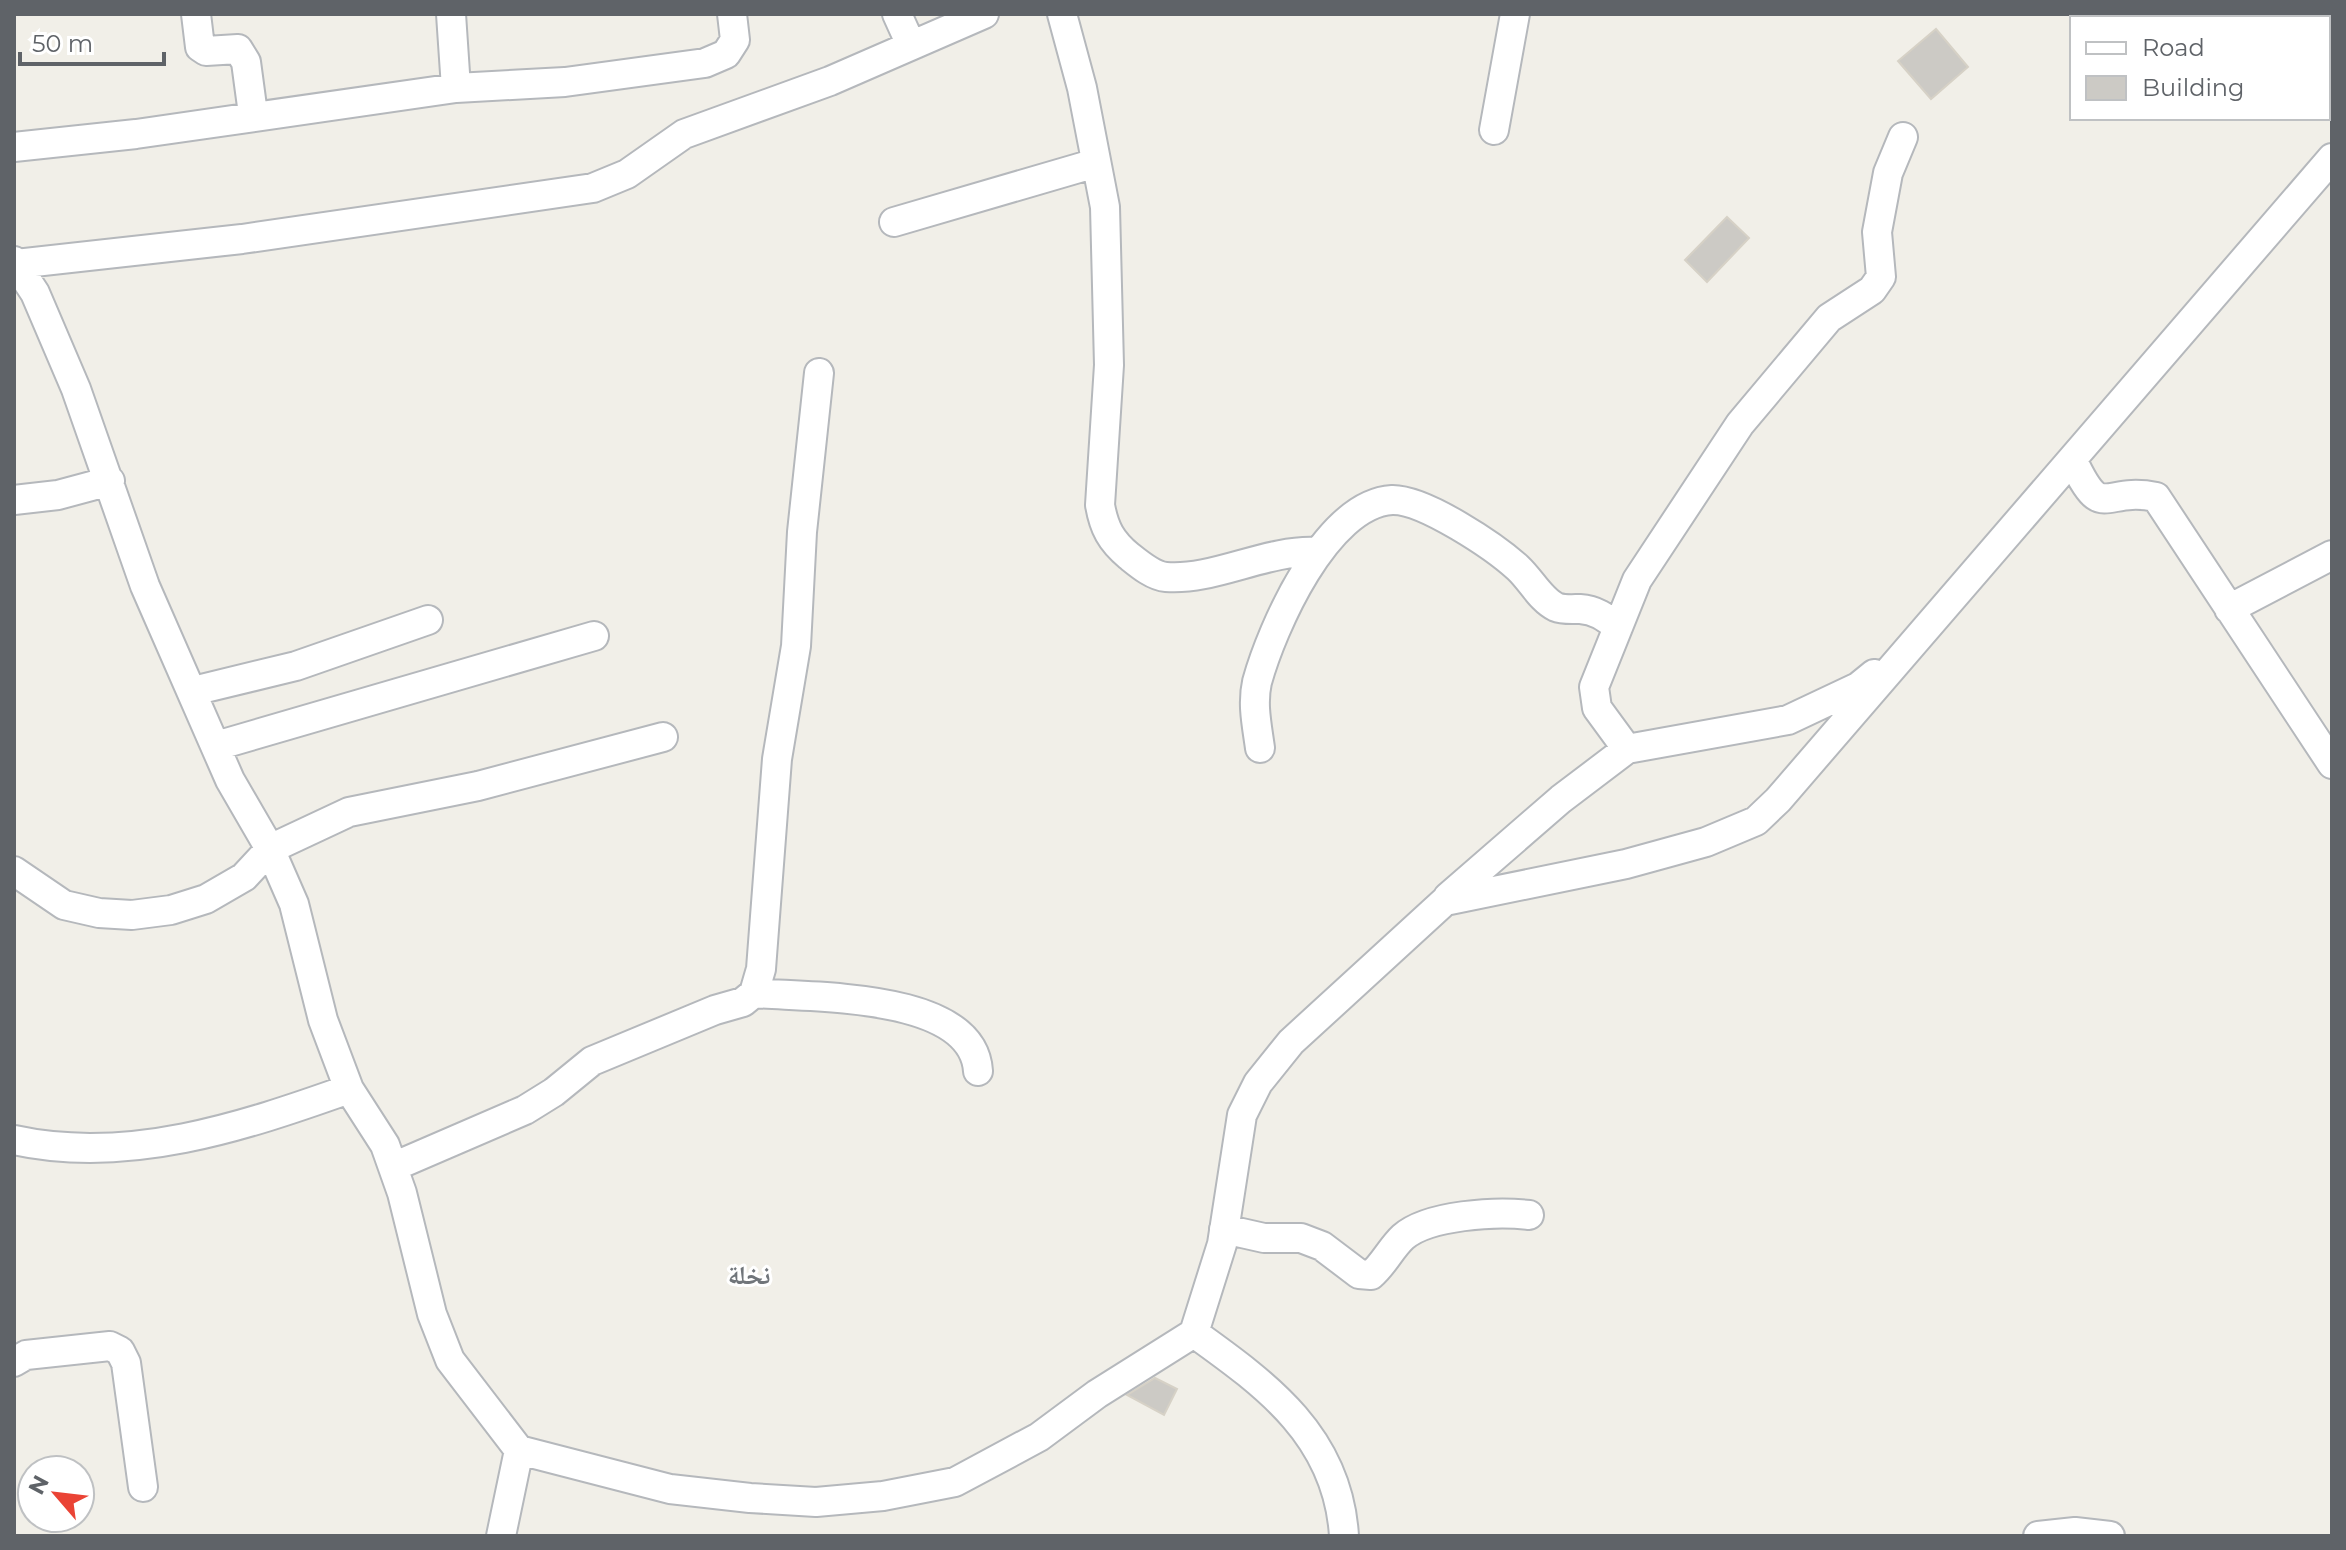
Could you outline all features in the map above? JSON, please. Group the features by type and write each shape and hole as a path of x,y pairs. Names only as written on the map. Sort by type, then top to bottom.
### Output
{"street":[{"path":"196,14 200,47 206,51 238,49 246,62 253,114"},
{"path":"451,14 456,88"},
{"path":"14,147 136,134 253,114 456,88 565,82 705,63 726,54 735,40 732,14"},
{"path":"897,14 911,45"},
{"path":"984,14 830,81 684,134 627,174 593,188 242,239 15,262 35,293 58,346 110,481 145,586 237,793 270,849 294,904 319,1008 349,1089 385,1145 425,1290 450,1360 519,1450 670,1489 816,1502 883,1496 955,1482 1039,1437 1097,1394 1194,1333 1224,1229 1242,1115 1258,1083 1291,1042 1445,901 1561,799 1627,749 1788,720 1858,687 1913,643"},
{"path":"1062,14 1068,28 1105,207 1109,365 1100,505 1104,527 1116,545 1143,567 1165,577 1221,570 1292,550 1317,552"},
{"path":"1494,130 1515,14"},
{"path":"1627,749 1597,708 1594,687 1637,580 1740,424 1829,318 1872,290 1881,277 1877,232 1880,211 1888,173 1903,137"},
{"path":"1445,901 1626,864 1706,842 1756,821 1778,800 2073,461 2332,158"},
{"path":"894,222 1096,163"},
{"path":"393,1167 525,1110 554,1092 592,1061 715,1010 743,1002 754,993 761,969 777,759 796,646 802,532 819,373"},
{"path":"2073,461 2089,494 2099,499 2140,494 2156,497 2332,764"},
{"path":"14,500 58,495 110,481"},
{"path":"1260,748 1254,705 1257,683 1301,577 1317,552 1351,518 1372,505 1393,500 1419,508 1474,534 1520,570 1557,608 1599,613 1618,627"},
{"path":"2229,609 2332,555"},
{"path":"193,691 296,666 428,620"},
{"path":"216,746 594,636"},
{"path":"14,871 64,905 99,913 132,915 171,910 206,899 244,877 270,849 349,812 478,786 663,737"},
{"path":"754,993 887,1005 933,1016 965,1039 978,1057 978,1071"},
{"path":"14,1140 90,1149 146,1146 256,1122 349,1089"},
{"path":"1224,1229 1264,1238 1301,1238 1322,1246 1359,1274 1371,1275 1384,1264 1402,1238 1427,1223 1502,1212 1529,1215"},
{"path":"1194,1333 1261,1381 1311,1435 1336,1490 1344,1536"},
{"path":"14,1362 26,1355 96,1347 110,1346 120,1351 126,1363 143,1487"},
{"path":"501,1536 519,1450"},
{"path":"2038,1536 2075,1532 2110,1536"}],"building":[{"path":"1936,29 1968,67 1931,99 1898,61"},
{"path":"1727,217 1749,238 1707,282 1685,260"},
{"path":"1155,1378 1177,1389 1164,1415 1127,1395"}],"district":[{"name":"نخلة","path":"749,1275"}]}
